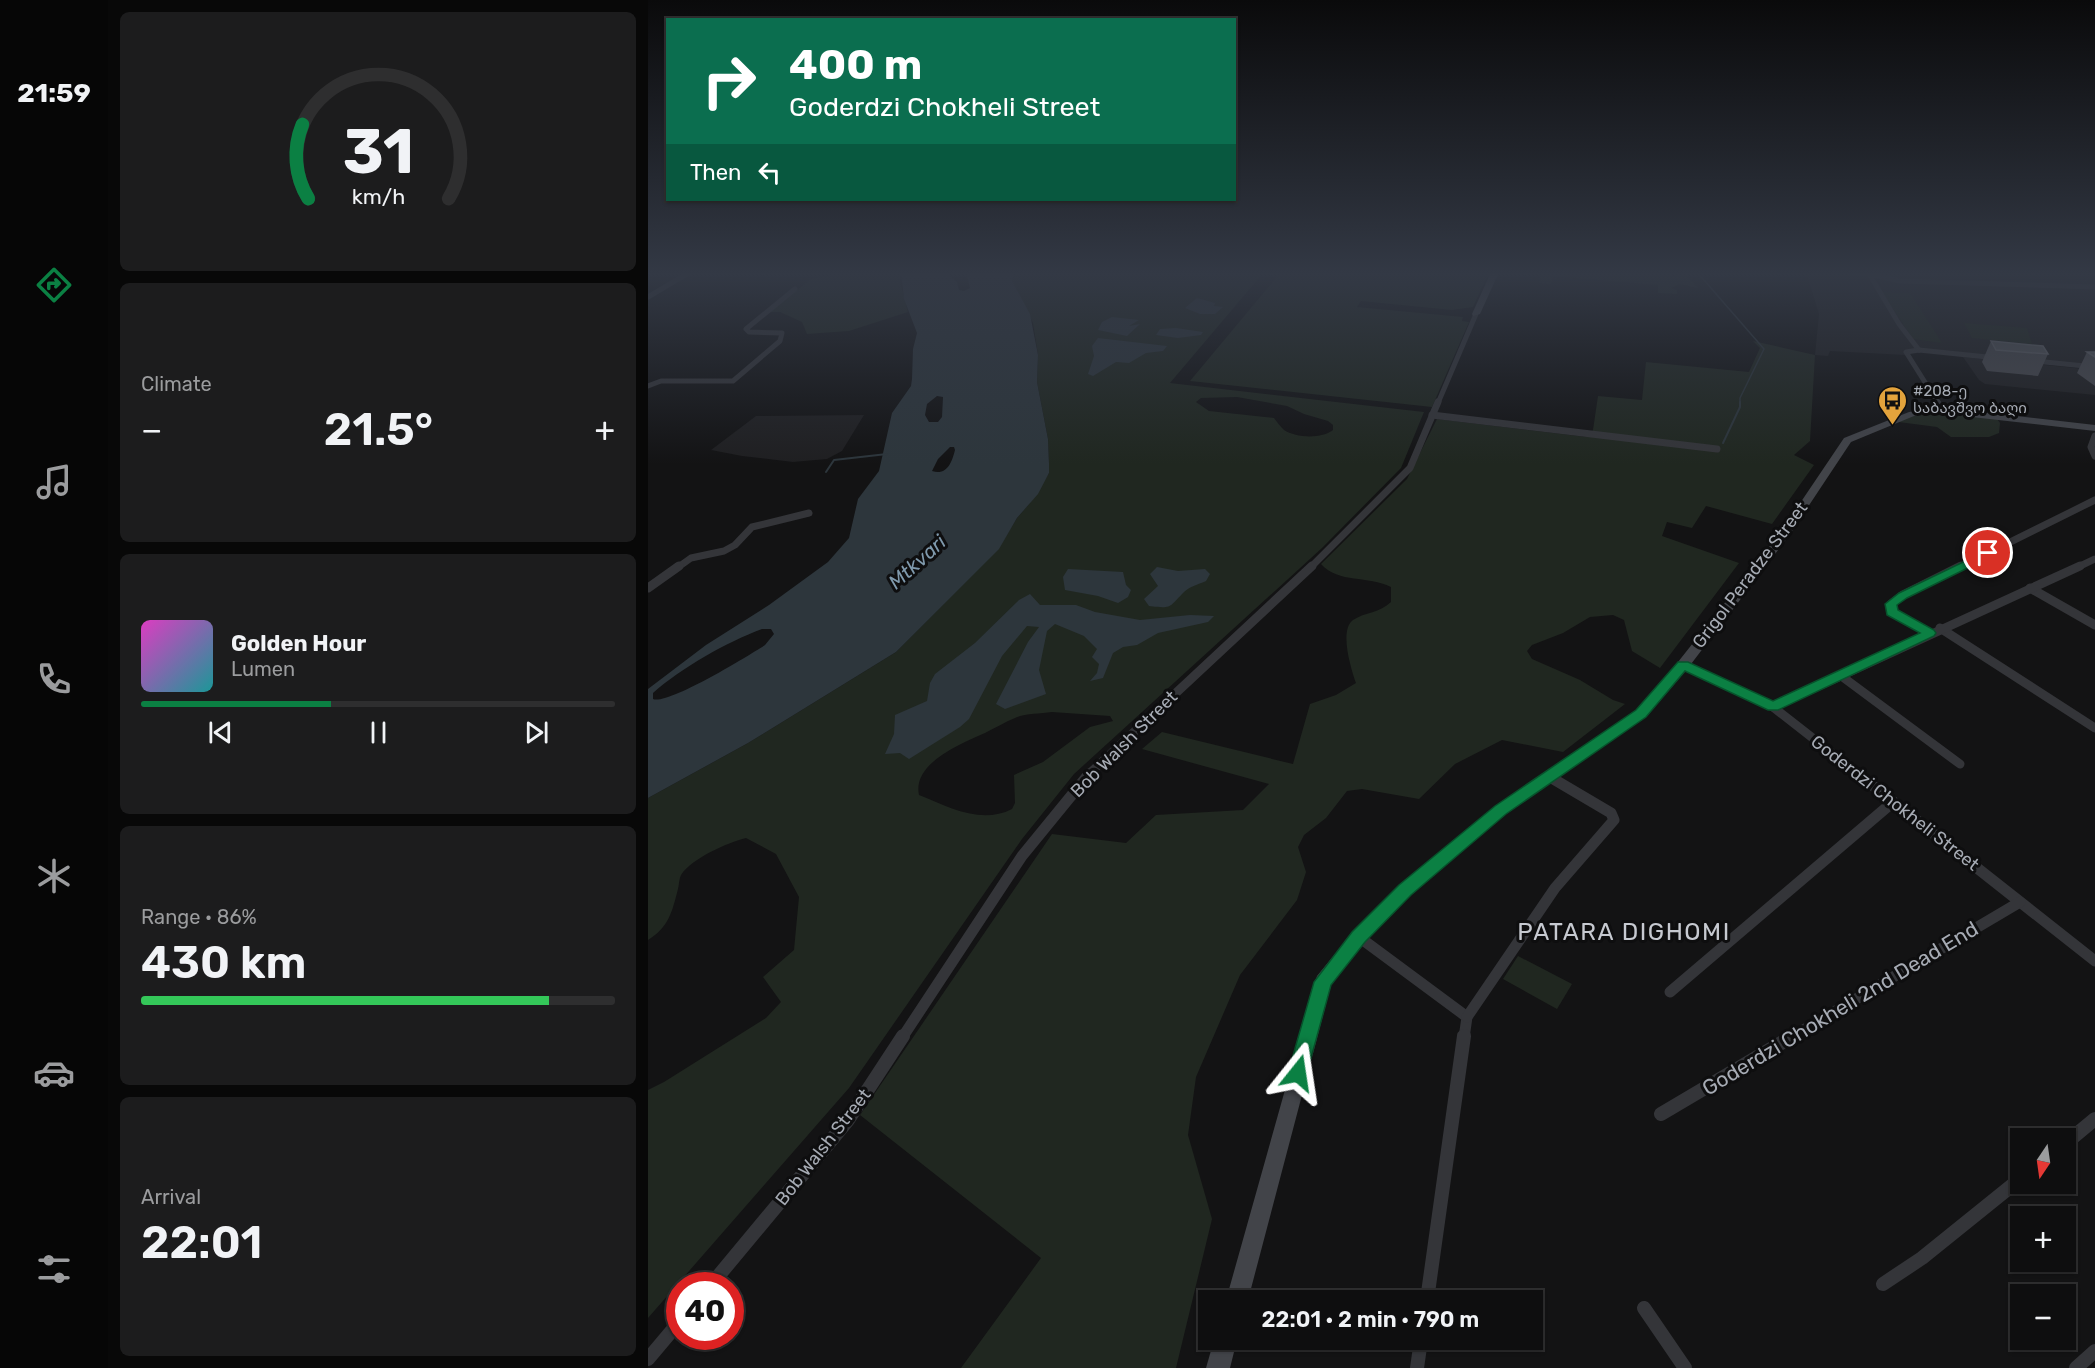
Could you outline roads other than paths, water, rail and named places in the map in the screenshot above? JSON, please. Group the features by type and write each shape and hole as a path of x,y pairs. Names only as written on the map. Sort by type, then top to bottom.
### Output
{"street":[{"path":"648,386 661,381 733,381 780,341 781,336"},
{"name":"Bob Walsh Street","path":"722,1272 848,1120 1022,856 1086,777 1309,569 1410,468 1466,336"},
{"path":"1909,336 1918,350"},
{"path":"1943,411 1906,352 1918,350 2005,358"},
{"path":"2027,360 2095,367"},
{"name":"Grigol Peradze Street","path":"1239,1290 1323,982 1359,937 1405,890 1501,810 1641,714 1683,665 1784,535 1847,440 1912,414 1943,411 2095,428"},
{"path":"1432,415 1717,449"},
{"path":"2095,436 2091,447 2095,456"},
{"path":"1930,633 1892,612 1891,604 1903,595 2095,500"},
{"path":"648,588 691,558 724,551 735,545 752,527 809,513"},
{"path":"1773,707 1940,628 2095,559"},
{"path":"2030,588 2095,625"},
{"path":"1940,628 2095,728"},
{"name":"Goderdzi Chokheli Street","path":"1683,665 1773,707 2095,962"},
{"path":"1840,675 1960,764"},
{"path":"1428,1290 1467,1017 1555,888 1614,820 1611,813 1550,777"},
{"path":"1670,992 1893,802"},
{"name":"Goderdzi Chokheli 2nd Dead End","path":"1661,1114 2020,902"},
{"path":"1359,937 1467,1017"},
{"path":"2076,1135 2095,1119"},
{"path":"1883,1284 1922,1258 2010,1187"},
{"path":"1644,1308 1685,1368"},
{"path":"648,1359 666,1338"},
{"path":"1218,1368 1223,1350"},
{"path":"1417,1368 1420,1350"},
{"path":"2076,1368 2095,1351"}],"water":[{"name":"Mtkvari","path":"916,336 1034,336 1038,355 1037,382 1048,439 1049,473 1038,494 1017,518 999,549 896,652 748,743 648,798 648,689 706,645 769,605 828,562 849,538 858,499 879,471 892,413 911,386 913,349","holes":["937,396 943,397 942,417 938,422 929,422 925,415 927,404","950,447 954,447 955,450 948,467 942,472 932,471 938,459","762,629 771,629 774,634 765,645 691,687 674,695 653,699 653,693 705,656"]},
{"path":"1162,336 1195,336 1178,338"},
{"path":"1098,338 1167,346 1163,351 1146,353 1129,363 1116,362 1093,376 1088,374 1094,356 1092,346"},
{"path":"1157,567 1178,571 1205,569 1210,574 1206,581 1186,590 1170,606 1149,606 1144,599 1158,586 1150,574"},
{"path":"1068,569 1123,572 1126,585 1131,590 1128,597 1118,603 1098,596 1065,590 1063,577"},
{"path":"1030,594 1040,605 1076,605 1095,612 1140,620 1190,615 1214,616 1208,622 1158,633 1137,645 1123,647 1113,653 1103,678 1090,681 1097,673 1099,664 1092,657 1097,649 1084,636 1055,624 1047,631 1039,670 1046,694 1005,709 996,704 1028,642 1039,627 1027,626 1002,656 969,719 909,759 900,753 885,754 894,734 895,715 927,701 930,683 935,674 975,643 1019,600"}],"waterway":[{"path":"1723,443 1740,407 1740,398 1764,349 1753,336"},
{"path":"826,472 834,460 887,454"}],"place":[{"name":"#208-ე საბავშვო ბაღი","path":"1892,426"}],"district":[{"name":"PATARA DIGHOMI","path":"1624,932"}]}
